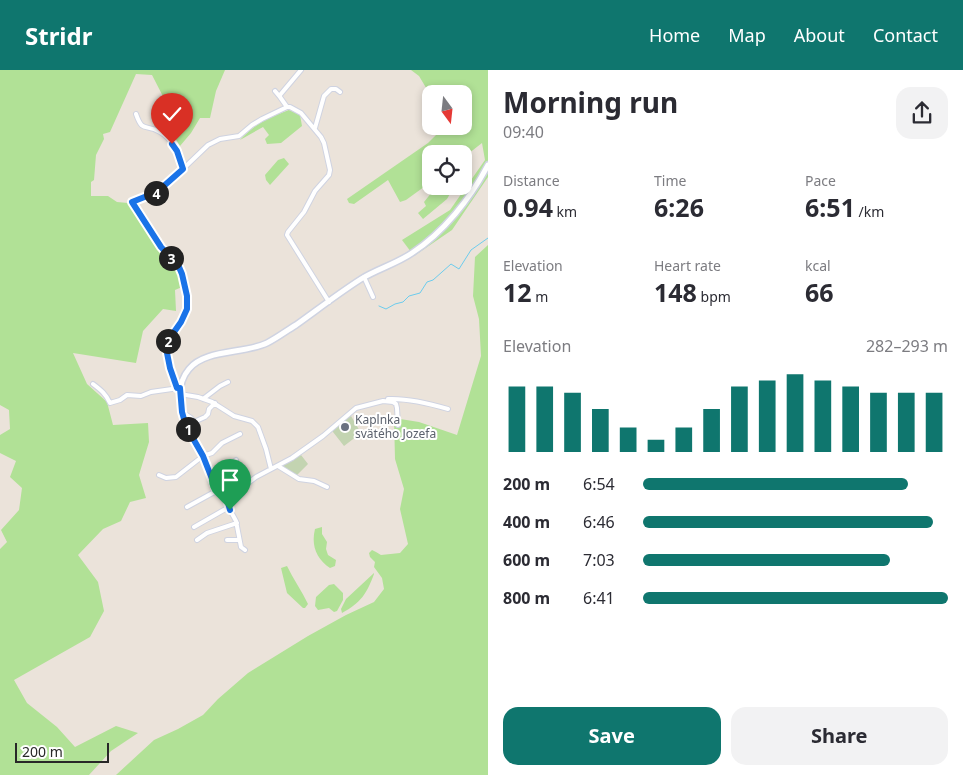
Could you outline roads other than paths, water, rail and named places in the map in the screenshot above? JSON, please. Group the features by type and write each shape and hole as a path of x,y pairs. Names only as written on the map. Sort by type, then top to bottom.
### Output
{"street":[{"path":"280,97 301,70"},
{"path":"315,128 324,96 331,89 336,89 340,92"},
{"path":"275,91 287,107"},
{"path":"245,550 238,540 237,523 227,499 218,490 203,456 186,426 179,390 172,375 167,353 167,342 181,322 187,309 187,296 182,274 179,267 161,247 132,202 157,192 208,145 220,139 239,136 252,125 290,107 301,113 315,128 324,142 330,170 329,175 315,191 304,212 287,235 329,302"},
{"path":"136,114 140,125 160,132 172,144 177,151 183,169"},
{"path":"179,390 186,372 191,366 215,356 253,348 266,343 364,277 411,254 442,229 478,183 488,165"},
{"path":"364,277 374,297"},
{"path":"203,399 228,382"},
{"path":"93,384 107,396 110,403 120,400 127,395 141,396 150,392 179,390 215,403 234,416 252,421 258,427 271,469"},
{"path":"227,499 256,477 292,458 323,436 356,408 388,399 402,399 448,409"},
{"path":"383,401 396,404 398,425"},
{"path":"186,426 205,417 215,403"},
{"path":"182,412 194,422"},
{"path":"159,475 166,478 176,476 203,456 212,453 222,443 240,434"},
{"path":"213,481 236,460"},
{"path":"278,466 299,479 314,480 327,487"},
{"path":"186,507 218,490"},
{"path":"194,527 229,507"},
{"path":"197,540 207,533 237,523"},
{"path":"227,540 238,540"}],"waterway":[{"path":"379,306 386,309 403,302 409,296 420,293 427,282 433,280 451,264 459,269 471,250 488,238"}],"place":[{"name":"Kaplnka svätého Jozefa","path":"345,427"}]}
